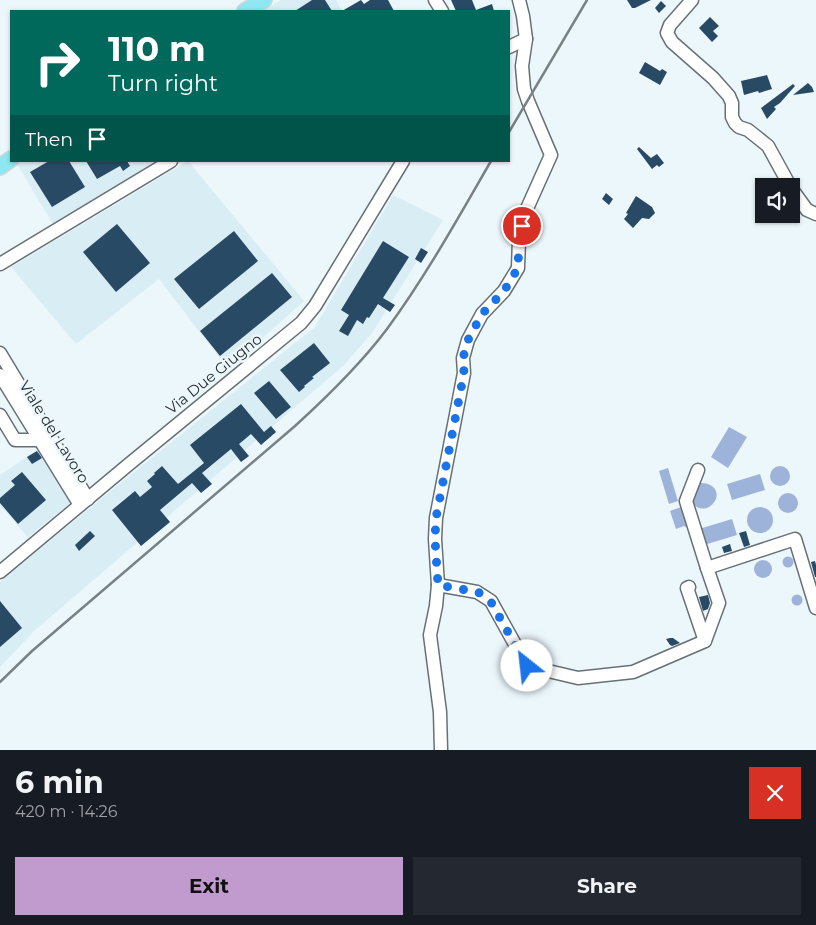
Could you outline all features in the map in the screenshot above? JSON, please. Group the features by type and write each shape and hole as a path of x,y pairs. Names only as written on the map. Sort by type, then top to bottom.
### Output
{"main road":[{"path":"247,10 264,0"}],"street":[{"path":"441,750 440,712 430,635 438,585 435,539 436,518 464,373 463,358 468,340 482,314 504,291 518,268 519,239 525,213 551,155 524,89 522,66 526,39 519,0"},
{"path":"692,0 670,25 667,33 672,42 713,78 729,96 732,104 732,117 735,123 739,127 748,130 768,146 786,178"},
{"path":"510,47 526,39"},
{"path":"0,264 169,162"},
{"name":"Via Due Giugno","path":"0,572 301,323 315,306 402,162"},
{"path":"800,200 807,210 816,214"},
{"path":"0,353 84,502"},
{"name":"Viale del Lavoro","path":"0,375 40,440 84,502"},
{"path":"0,415 15,440 40,440"},
{"path":"438,585 478,592 491,602 527,666 578,678 633,672 704,641 719,604 686,501 698,470"},
{"path":"707,568 794,539 816,608"},
{"path":"689,587 687,588 704,641"}],"shaded area":[{"path":"281,0 336,0 341,10 265,10"},
{"path":"20,162 156,162 53,224 17,164"},
{"path":"189,162 304,301 228,369 159,279 76,344 11,267"},
{"path":"393,195 443,220 372,333 343,366 33,632 0,667 0,582 315,327"},
{"path":"37,450 70,503 28,537 0,505 0,475"}],"water":[{"path":"729,427 747,437 728,468 711,457"},
{"path":"780,466 787,469 790,476 787,483 780,486 773,483 770,476 773,469"},
{"path":"668,468 678,501 669,504 659,471"},
{"path":"760,474 765,490 732,500 727,484"},
{"path":"700,483 711,485 717,496 712,505 702,509 698,508 691,501 696,485"},
{"path":"788,493 795,496 798,503 795,510 788,513 781,510 778,503 781,496"},
{"path":"681,507 687,526 676,529 670,511"},
{"path":"760,507 770,510 773,520 770,530 760,533 750,530 747,520 750,510"},
{"path":"732,519 737,535 704,545 699,529"},
{"path":"788,556 794,562 788,568 782,562"},
{"path":"763,560 769,563 772,569 769,575 763,578 757,575 754,569 757,563"},
{"path":"797,594 803,600 797,606 791,600"}],"building":[{"path":"312,0 325,0 331,10 297,10"},
{"path":"361,0 364,4 370,0 388,0 393,10 344,10"},
{"path":"451,0 472,0 476,10 456,10"},
{"path":"627,0 651,0 632,8"},
{"path":"661,1 666,6 659,13 655,8"},
{"path":"492,4 494,10 476,10"},
{"path":"710,17 719,26 713,31 718,36 712,42 699,28"},
{"path":"645,62 660,71 662,69 667,72 660,85 639,73"},
{"path":"767,75 772,89 744,95 741,81"},
{"path":"808,83 814,92 793,95"},
{"path":"793,84 795,86 774,107 776,109 767,119 761,108"},
{"path":"639,147 651,158 657,154 664,163 652,169 637,149"},
{"path":"47,162 70,162 85,187 52,207 30,172"},
{"path":"87,162 128,162 130,166 123,171 120,166 97,179"},
{"path":"606,193 613,199 609,205 602,199"},
{"path":"636,196 652,207 655,213 649,219 642,218 633,228 624,219"},
{"path":"117,224 150,263 116,292 83,252"},
{"path":"234,231 258,261 199,309 174,279"},
{"path":"383,241 409,257 383,298 395,305 390,312 378,304 363,324 357,320 348,336 339,331 349,315 341,310"},
{"path":"421,248 428,252 421,263 415,259"},
{"path":"272,273 292,297 220,356 200,331"},
{"path":"314,343 330,363 312,377 314,378 299,392 280,370"},
{"path":"269,381 291,407 276,419 254,393"},
{"path":"241,404 264,432 271,426 276,432 261,445 251,434 239,444 249,456 241,462 231,449 202,473 212,484 201,493 192,483 160,510 170,522 141,546 112,510 135,491 140,497 152,487 147,481 162,466 178,484 204,463 190,445"},
{"path":"37,451 42,458 32,464 27,457"},
{"path":"22,472 46,500 18,524 0,503 0,498 15,485 11,481"},
{"path":"90,531 95,536 79,551 75,545"},
{"path":"746,531 750,545 744,547 739,533"},
{"path":"730,544 732,551 724,553 722,547"},
{"path":"815,561 816,565 816,577 811,562"},
{"path":"708,595 710,603 708,609 703,611 699,597"},
{"path":"0,601 22,628 0,647"},
{"path":"670,638 680,643 670,645 666,639"}],"railway":[{"path":"510,130 587,0"},
{"path":"0,682 32,651 295,426 355,368 387,329 415,288 490,162"}],"route":[{"path":"522,226 519,239 518,268 504,291 482,314 468,340 463,358 464,373 436,518 435,539 438,585 478,592 491,602 527,666"}]}
